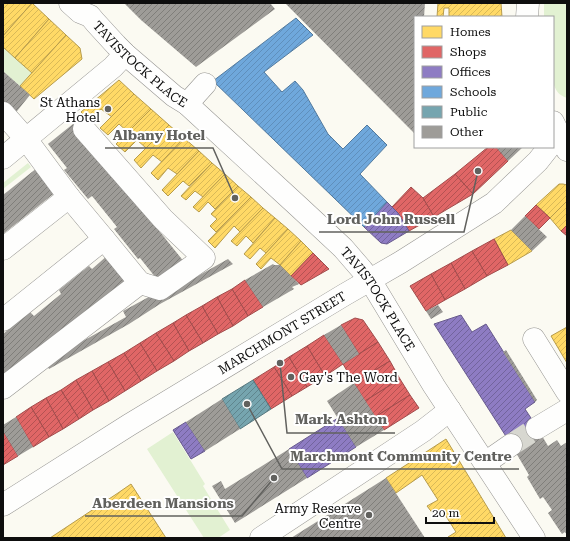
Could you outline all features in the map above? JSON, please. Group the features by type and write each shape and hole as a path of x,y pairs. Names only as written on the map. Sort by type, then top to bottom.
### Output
{"street":[{"name":"TAVISTOCK PLACE","path":"70,3 80,12 90,16 125,54 174,96 186,104 343,248 370,280 429,379 534,538"},
{"path":"527,16 528,3"},
{"path":"3,158 113,67 125,54"},
{"path":"186,104 205,84"},
{"path":"3,113 26,139 69,197 140,284 160,289 204,258 163,219 84,129"},
{"name":"MARCHMONT STREET","path":"3,505 129,425 416,253 494,203 538,161 549,148"},
{"path":"3,249 69,197"},
{"path":"3,320 104,239"},
{"path":"3,388 140,284"},
{"path":"534,340 567,392"},
{"path":"261,538 423,431 450,410"},
{"path":"538,428 567,410"},
{"path":"485,463 511,445"}],"green space":[{"path":"544,3 567,3 567,98 557,92 554,84 554,16 544,16"},
{"path":"3,47 32,73 20,86 3,71"},
{"path":"28,163 31,167 3,189 3,183"},
{"path":"173,432 205,484 203,486 230,530 218,538 204,538 147,449"}],"building: Homes":[{"path":"3,3 32,3 3,36"},
{"path":"32,3 49,19 15,58 3,47 3,36"},
{"path":"438,3 501,3 502,16 449,16 449,8 444,8 443,16 437,16"},
{"path":"49,19 66,35 32,73 15,58"},
{"path":"66,35 80,48 82,59 34,99 20,86"},
{"path":"119,80 134,94 112,117 101,109 88,119 81,112"},
{"path":"134,94 151,109 128,132 119,124 108,135 100,128"},
{"path":"151,109 169,125 146,148 137,140 125,152 116,144"},
{"path":"169,125 184,138 162,162 153,155 141,168 134,160"},
{"path":"184,138 199,151 177,174 168,168 158,180 151,173"},
{"path":"199,151 212,163 189,186 183,181 168,196 162,190"},
{"path":"212,163 225,174 203,197 195,191 186,200 181,196"},
{"path":"225,174 238,186 215,209 208,202 199,212 193,207"},
{"path":"559,184 567,185 567,201 550,218 536,205"},
{"path":"238,186 251,197 216,232 210,226 217,219 211,214"},
{"path":"251,197 263,208 240,232 234,226 215,248 208,241"},
{"path":"567,201 567,225 561,231 550,218"},
{"path":"263,208 275,218 253,243 246,236 237,246 231,241"},
{"path":"275,218 288,229 266,253 260,248 250,259 244,254"},
{"path":"288,229 301,241 280,265 271,258 261,269 256,264"},
{"path":"511,230 532,251 508,265 494,239"},
{"path":"301,241 313,253 291,276 280,265"},
{"path":"567,327 567,363 551,336"},
{"path":"446,439 506,538 448,538 456,532 442,510 434,515 427,506 438,500 422,475 396,493 386,478"},
{"path":"131,484 166,538 50,538 118,493"}],"building: Shops":[{"path":"487,148 497,148 508,161 473,194 455,174"},
{"path":"455,174 473,194 434,217 423,198"},
{"path":"411,187 423,198 434,217 409,231 398,213 392,207"},
{"path":"536,205 550,218 539,229 525,216"},
{"path":"567,225 567,236 561,231"},
{"path":"494,239 508,265 487,276 472,251"},
{"path":"472,251 487,276 465,289 451,263"},
{"path":"313,253 329,269 301,285 291,276"},
{"path":"451,263 465,289 445,300 431,274"},
{"path":"431,274 445,300 426,311 410,286"},
{"path":"245,280 263,307 248,316 232,289"},
{"path":"232,289 248,316 233,326 217,297"},
{"path":"217,297 233,326 218,334 202,306"},
{"path":"202,306 218,334 203,343 186,315"},
{"path":"186,315 203,343 189,351 173,323"},
{"path":"355,318 363,320 378,342 359,354 341,325"},
{"path":"173,323 189,351 174,361 156,333"},
{"path":"156,333 174,361 157,371 140,343"},
{"path":"324,335 343,364 325,376 307,346"},
{"path":"378,342 390,361 354,383 343,364"},
{"path":"140,343 157,371 141,381 124,353"},
{"path":"307,346 325,376 307,387 289,357"},
{"path":"124,353 141,381 125,391 108,362"},
{"name":"Gay's The Word","path":"289,357 307,387 292,396 274,367"},
{"path":"390,361 400,379 365,401 354,383"},
{"path":"108,362 125,391 109,401 92,371"},
{"path":"274,367 292,396 271,409 253,380"},
{"path":"92,371 109,401 93,410 76,380"},
{"path":"400,379 410,395 375,417 365,401"},
{"path":"76,380 93,410 79,419 61,390"},
{"path":"61,390 79,419 63,429 46,398"},
{"path":"410,395 419,408 384,430 375,417"},
{"path":"46,398 63,429 49,437 31,407"},
{"path":"31,407 49,437 33,447 16,417"},
{"path":"3,431 18,456 3,465"}],"building: Offices":[{"path":"387,202 398,213 409,231 387,244 381,243 364,227"},
{"path":"461,315 472,332 486,324 535,402 525,409 535,424 509,441 434,324"},
{"path":"338,418 356,447 307,478 289,449"},
{"path":"186,422 205,451 191,459 173,430"}],"building: Schools":[{"path":"296,18 313,35 264,72 282,92 295,81 303,90 328,134 343,149 367,125 387,145 360,174 387,202 364,227 213,81"}],"building: Public":[{"path":"253,380 271,409 240,429 222,399"}],"building: Other":[{"path":"124,3 270,3 275,9 196,67 141,20"},
{"path":"285,3 425,3 424,16 414,16 414,133"},
{"path":"3,71 30,95 13,116 3,107"},
{"path":"73,124 185,263 160,283 114,229 117,227 92,196 88,199 64,170 67,168 48,144"},
{"path":"497,148 522,148 508,161"},
{"path":"37,168 56,192 3,234 3,195"},
{"path":"525,216 547,237 532,251 511,230"},
{"path":"108,255 128,279 3,375 3,334 30,312 34,316 61,294 59,290 89,266 92,269"},
{"path":"228,259 233,264 160,304 129,324 49,369 45,362 126,317 123,311 156,293 159,298"},
{"path":"273,264 280,265 299,284 292,287 294,289 263,307 245,280"},
{"path":"438,305 443,312 431,319 426,311"},
{"path":"341,325 359,354 343,364 324,335"},
{"path":"506,350 537,400 535,402 503,352"},
{"path":"354,383 384,430 356,447 327,401"},
{"path":"222,399 240,429 205,451 186,422"},
{"path":"16,417 33,447 18,456 3,431 3,425"},
{"path":"535,424 548,446 557,440 561,446 567,442 567,535 565,532 562,534 548,513 552,510 543,497 540,499 527,477 529,475 509,441"},
{"path":"289,449 307,478 235,523 212,486 221,481 225,489"},
{"name":"Army Reserve Centre","path":"386,478 425,538 291,538"}],"tunnel":[{"path":"511,445 537,428"}],"place":[{"name":"St Athans Hotel","path":"108,109"},
{"name":"Lord John Russell","path":"478,171"},
{"name":"Albany Hotel","path":"235,198"},
{"name":"Mark Ashton","path":"280,363"},
{"name":"Gay's The Word","path":"291,377"},
{"name":"Marchmont Community Centre","path":"247,404"},
{"name":"Aberdeen Mansions","path":"274,478"},
{"name":"Army Reserve Centre","path":"369,515"}]}
